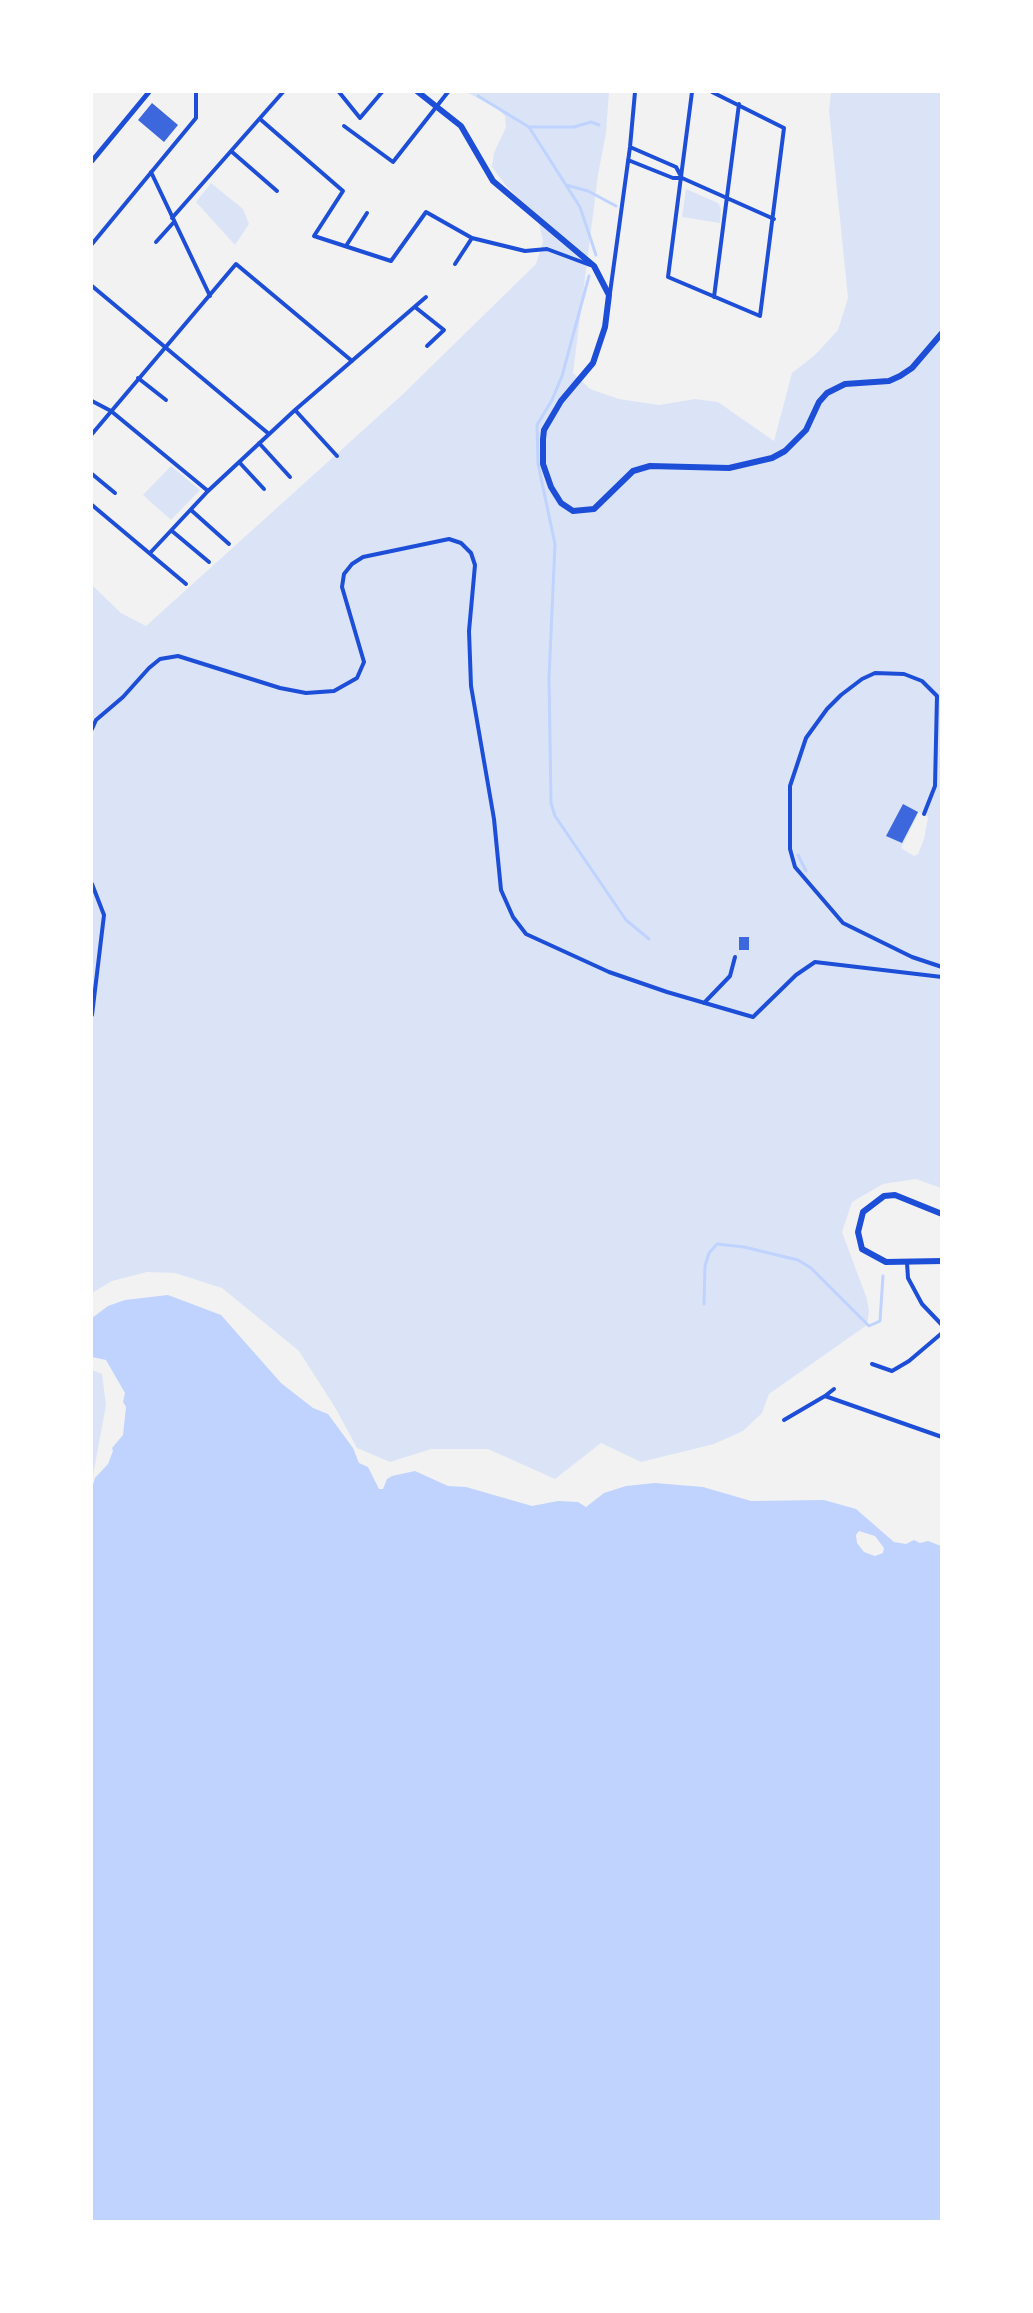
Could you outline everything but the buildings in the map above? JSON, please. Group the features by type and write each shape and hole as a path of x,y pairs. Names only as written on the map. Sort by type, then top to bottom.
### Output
{"main road":[{"path":"418,92 461,126 493,181 594,266 609,295 602,340 593,363 561,401 544,430 543,464 551,487 561,503 579,512 594,509 633,471 650,466 729,468 772,458 785,451 806,430 819,402 827,393 845,384 889,381 900,376 912,368 942,333"},
{"path":"942,1214 895,1195 884,1196 863,1212 858,1232 862,1249 886,1262 942,1261"}],"street":[{"path":"92,161 149,92"},
{"path":"92,244 196,118 196,92"},
{"path":"156,242 283,92"},
{"path":"339,92 360,118 382,92"},
{"path":"344,126 393,162 448,92"},
{"path":"609,295 630,147 635,92"},
{"path":"692,92 668,277 760,316 784,128 712,92"},
{"path":"714,297 739,104"},
{"path":"260,119 343,191 314,236 391,261 426,212 472,238 525,251 547,249 594,266"},
{"path":"630,147 676,167 682,178"},
{"path":"231,151 277,191"},
{"path":"628,160 673,178 682,178 774,219"},
{"path":"151,172 210,296"},
{"path":"346,246 367,213"},
{"path":"455,264 472,238"},
{"path":"92,434 164,346 236,264 352,361"},
{"path":"92,286 269,434"},
{"path":"150,553 208,491 259,443 426,297"},
{"path":"415,307 444,330 427,346"},
{"path":"138,378 166,400"},
{"path":"92,401 111,411 208,491"},
{"path":"295,410 337,456"},
{"path":"259,443 290,477"},
{"path":"239,462 264,489"},
{"path":"92,474 115,493"},
{"path":"92,505 186,584"},
{"path":"191,510 229,544"},
{"path":"172,531 209,562"},
{"path":"92,729 96,720 123,697 149,668 160,659 178,656 280,688 306,693 334,691 357,678 364,662 342,587 344,574 352,564 363,557 420,543 449,539 460,543 471,553 475,565 469,631 471,686 494,819 501,890 513,917 526,934 609,972 753,1017 796,975 815,962 942,978"},
{"path":"924,814 935,786 937,696 922,681 913,677 904,674 875,673 862,679 841,695 827,709 806,738 790,786 790,849 795,867 843,923 912,957 942,967"},
{"path":"92,884 104,915 92,1015"},
{"path":"704,1003 730,976 735,957"},
{"path":"907,1263 908,1278 922,1304 942,1325"},
{"path":"872,1364 892,1371 909,1361 942,1333"},
{"path":"784,1420 834,1389"},
{"path":"825,1396 942,1437"}],"shaded area":[{"path":"466,92 609,92 606,133 598,175 573,373 590,389 619,399 659,405 695,399 718,402 774,441 792,373 815,355 838,330 848,298 829,111 831,92 941,92 941,1188 916,1179 883,1184 852,1202 842,1232 867,1299 869,1311 867,1325 769,1394 762,1413 743,1431 714,1444 641,1462 601,1443 555,1479 488,1449 431,1449 390,1462 357,1448 336,1409 299,1351 222,1288 175,1273 147,1272 112,1281 92,1293 92,585 121,613 146,626 402,395 536,264 543,241 537,215 508,188 492,167 494,153 506,127 505,116 496,107","holes":["919,812 928,817 924,839 918,854 914,856 901,848"]},
{"path":"211,183 243,209 249,224 235,245 196,202"},
{"path":"686,189 718,203 721,209 720,223 682,217"},
{"path":"171,466 200,490 171,520 143,495"},
{"path":"92,1370 102,1374 106,1405 92,1481"}],"water":[{"path":"168,1295 221,1315 281,1383 313,1408 328,1414 353,1448 359,1463 368,1467 379,1489 383,1489 387,1479 392,1476 415,1471 448,1486 466,1487 532,1506 558,1501 578,1502 586,1507 604,1493 626,1486 655,1483 703,1487 751,1501 824,1500 856,1509 894,1542 906,1544 914,1540 920,1543 928,1541 941,1546 941,2221 92,2221 92,1488 95,1478 108,1464 112,1448 123,1435 126,1407 123,1402 125,1393 106,1360 92,1357 92,1318 108,1306 125,1300","holes":["859,1531 875,1536 884,1548 883,1553 875,1556 864,1552 857,1543 856,1535"]}],"waterway":[{"path":"478,96 529,127"},
{"path":"596,255 580,207 529,127 574,127 591,122 599,125"},
{"path":"566,185 588,191 616,206"},
{"path":"589,276 562,376 552,400 537,425 538,464 555,544 549,678 551,803 555,816 626,920 649,939"},
{"path":"798,855 806,871"},
{"path":"704,1304 705,1266 709,1253 717,1244 744,1247 798,1260 811,1268 869,1326 880,1321 883,1276"}]}
